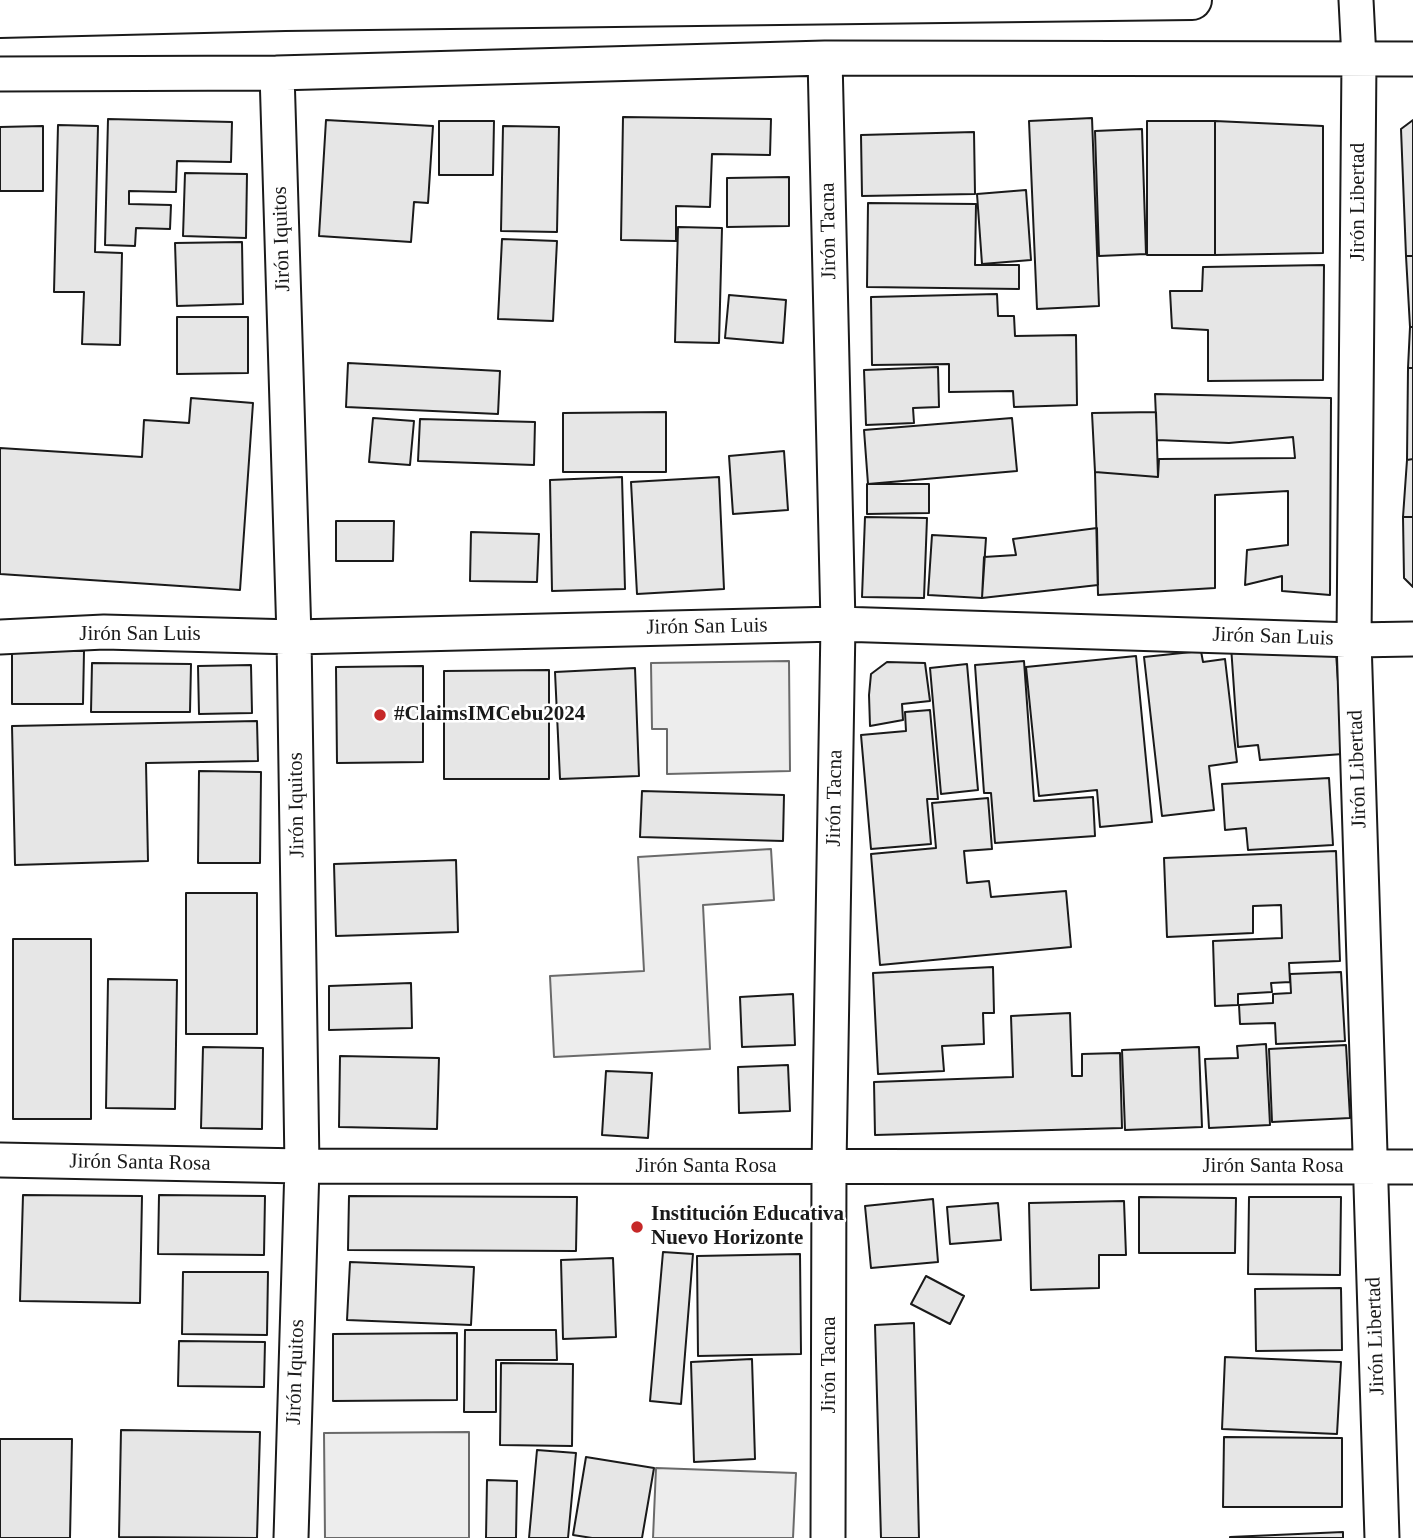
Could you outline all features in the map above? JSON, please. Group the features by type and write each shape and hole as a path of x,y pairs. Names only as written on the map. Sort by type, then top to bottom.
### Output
{"highway":[{"path":"0,18 285,11 1192,0"}],"street":[{"name":"Jirón Libertad","path":"1356,0 1359,59 1354,640 1382,1538"},
{"path":"0,74 277,73 825,58 1413,59"},
{"name":"Jirón Tacna","path":"825,58 838,624 829,1166 828,1538"},
{"name":"Jirón Iquitos","path":"277,73 294,636 302,1166 291,1538"},
{"name":"Jirón San Luis","path":"0,637 104,632 294,636 838,624 1354,640 1413,639"},
{"name":"Jirón Santa Rosa","path":"0,1160 302,1166 1413,1167"}],"shaded area":[{"path":"789,661 790,771 667,774 667,729 652,729 651,663"},
{"path":"771,849 774,900 703,905 710,1049 554,1057 550,976 644,971 638,857"},
{"path":"469,1432 469,1538 325,1538 324,1433"},
{"path":"656,1468 796,1473 793,1538 653,1538"}],"building":[{"path":"623,117 771,119 770,155 712,154 710,207 676,206 676,241 621,240"},
{"path":"1092,118 1099,306 1037,309 1029,121"},
{"path":"108,119 232,122 231,162 177,161 176,192 129,191 129,204 171,205 170,229 136,228 135,246 105,245"},
{"path":"326,120 433,126 428,203 414,202 411,242 319,236"},
{"path":"1413,120 1413,256 1406,256 1401,129"},
{"path":"439,121 494,121 493,175 439,175"},
{"path":"1147,121 1215,121 1215,255 1147,255"},
{"path":"1215,121 1323,126 1323,253 1215,255"},
{"path":"58,125 98,126 95,252 122,253 120,345 82,344 84,292 54,292"},
{"path":"43,126 43,191 0,191 0,127"},
{"path":"503,126 559,127 557,232 501,231"},
{"path":"1142,129 1146,254 1099,256 1095,131"},
{"path":"974,132 975,194 862,196 861,135"},
{"path":"185,173 247,174 246,238 183,236"},
{"path":"789,177 789,226 727,227 727,178"},
{"path":"1026,190 1031,260 982,264 977,194"},
{"path":"868,203 976,204 975,265 1019,265 1019,289 867,287"},
{"path":"678,227 722,228 719,343 675,342"},
{"path":"502,239 557,241 553,321 498,319"},
{"path":"242,242 243,304 177,306 175,243"},
{"path":"1406,256 1413,256 1413,327 1410,327"},
{"path":"1324,265 1323,380 1208,381 1208,330 1172,328 1170,291 1202,291 1203,267"},
{"path":"997,294 998,316 1014,316 1015,336 1076,335 1077,405 1014,407 1013,391 949,392 949,364 872,365 871,297"},
{"path":"729,295 786,300 783,343 725,338"},
{"path":"177,317 248,317 248,373 177,374"},
{"path":"1410,327 1413,327 1413,368 1408,368"},
{"path":"348,363 500,371 498,414 346,407"},
{"path":"938,367 939,407 913,408 914,423 866,425 864,370"},
{"path":"1408,368 1413,368 1413,459 1407,460"},
{"path":"1155,394 1331,398 1330,595 1282,591 1282,576 1245,585 1247,550 1288,545 1288,491 1215,495 1215,588 1098,595 1095,472 1158,477 1159,459 1295,458 1293,437 1229,443 1157,440"},
{"path":"191,398 253,403 240,590 0,574 0,448 142,457 144,420 189,423"},
{"path":"666,412 666,472 563,472 563,413"},
{"path":"1156,412 1158,477 1095,472 1092,413"},
{"path":"373,418 414,421 410,465 369,462"},
{"path":"1012,418 1017,471 868,484 864,430"},
{"path":"420,419 535,422 534,465 418,461"},
{"path":"784,451 788,510 733,514 729,456"},
{"path":"1413,459 1413,517 1403,517 1407,460"},
{"path":"622,477 625,589 552,591 550,480"},
{"path":"719,477 724,589 637,594 631,482"},
{"path":"867,484 929,484 929,513 867,514"},
{"path":"865,517 927,518 924,598 862,597"},
{"path":"1403,517 1413,517 1413,587 1404,578"},
{"path":"336,521 394,521 393,561 336,561"},
{"path":"1097,528 1098,585 982,598 984,557 1016,555 1013,539"},
{"path":"471,532 539,534 537,582 470,581"},
{"path":"932,535 986,538 982,598 928,595"},
{"path":"1335,638 1343,754 1260,760 1258,745 1238,747 1231,646"},
{"path":"12,651 84,651 83,704 12,704"},
{"path":"1201,651 1203,662 1225,659 1237,762 1209,766 1214,810 1162,816 1144,657"},
{"path":"1136,656 1152,822 1100,827 1097,790 1039,796 1026,667"},
{"path":"1024,661 1034,801 1093,797 1095,836 995,843 991,793 984,793 975,665"},
{"path":"887,662 925,663 930,701 902,704 903,720 870,726 871,674"},
{"path":"92,663 191,664 190,712 91,712"},
{"path":"967,664 978,790 941,794 930,668"},
{"path":"251,665 252,713 199,714 198,666"},
{"name":"#ClaimsIMCebu2024","path":"423,666 423,762 337,763 336,667"},
{"path":"635,668 639,776 560,779 555,672"},
{"path":"549,670 549,779 444,779 444,671"},
{"path":"930,710 938,799 927,799 931,844 871,849 861,735 906,731 905,712"},
{"path":"257,721 258,761 146,763 148,861 15,865 12,726"},
{"path":"199,771 261,772 260,863 198,863"},
{"path":"1329,778 1333,845 1248,850 1246,828 1225,830 1222,784"},
{"path":"642,791 784,795 783,841 640,837"},
{"path":"988,798 992,849 964,851 967,883 989,881 991,897 1066,891 1071,947 880,965 871,854 936,848 932,803"},
{"path":"1336,851 1340,961 1289,963 1290,982 1271,983 1272,992 1238,994 1238,1005 1215,1006 1213,941 1282,938 1281,905 1253,906 1253,933 1167,937 1164,858"},
{"path":"456,860 458,932 336,936 334,864"},
{"path":"186,893 257,893 257,1034 186,1034"},
{"path":"13,939 91,939 91,1119 13,1119"},
{"path":"993,967 994,1013 983,1013 984,1044 942,1046 944,1071 878,1074 873,973"},
{"path":"1341,972 1345,1041 1276,1044 1275,1023 1240,1024 1239,1005 1273,1003 1273,994 1291,993 1290,974"},
{"path":"108,979 177,980 175,1109 106,1108"},
{"path":"411,983 412,1028 329,1030 329,986"},
{"path":"793,994 795,1045 742,1047 740,997"},
{"path":"1070,1013 1072,1076 1082,1076 1082,1054 1120,1053 1122,1128 875,1135 874,1082 1013,1077 1011,1016"},
{"path":"1266,1044 1270,1125 1209,1128 1205,1059 1238,1058 1237,1046"},
{"path":"1346,1045 1350,1118 1272,1122 1269,1049"},
{"path":"203,1047 263,1048 262,1129 201,1128"},
{"path":"1199,1047 1202,1127 1125,1130 1122,1050"},
{"path":"340,1056 439,1058 437,1129 339,1127"},
{"path":"788,1065 790,1111 739,1113 738,1067"},
{"path":"606,1071 652,1073 648,1138 602,1135"},
{"path":"23,1195 142,1196 140,1303 20,1301"},
{"path":"159,1195 265,1196 264,1255 158,1254"},
{"path":"349,1196 577,1197 576,1251 348,1250"},
{"path":"1139,1197 1236,1198 1235,1253 1139,1253"},
{"path":"1249,1197 1341,1197 1340,1275 1248,1274"},
{"path":"933,1199 938,1262 871,1268 865,1206"},
{"path":"1124,1201 1126,1255 1099,1255 1099,1288 1031,1290 1029,1203"},
{"path":"998,1203 1001,1240 950,1244 947,1207"},
{"path":"663,1252 693,1254 681,1404 650,1401"},
{"path":"800,1254 801,1354 698,1356 697,1256"},
{"path":"613,1258 616,1337 563,1339 561,1260"},
{"path":"350,1262 474,1267 471,1325 347,1320"},
{"path":"183,1272 268,1272 267,1335 182,1334"},
{"path":"926,1276 964,1296 950,1324 911,1304"},
{"path":"1341,1288 1342,1350 1256,1351 1255,1289"},
{"path":"914,1323 919,1538 881,1538 875,1325"},
{"path":"465,1330 556,1330 557,1360 496,1360 496,1412 464,1412"},
{"path":"457,1333 457,1400 333,1401 333,1334"},
{"path":"179,1341 265,1342 264,1387 178,1386"},
{"path":"1225,1357 1341,1362 1337,1434 1222,1429"},
{"path":"752,1359 755,1459 694,1462 691,1362"},
{"path":"501,1363 573,1364 572,1446 500,1445"},
{"path":"121,1430 260,1432 257,1538 119,1537"},
{"path":"1224,1437 1342,1438 1342,1507 1223,1507"},
{"path":"0,1439 72,1439 70,1538 0,1538"},
{"path":"537,1450 576,1453 568,1538 529,1538"},
{"path":"586,1457 654,1468 642,1538 592,1538 573,1535"},
{"path":"487,1480 517,1481 516,1538 486,1538"},
{"path":"1343,1532 1343,1538 1230,1538 1230,1537"}],"place":[{"name":"#ClaimsIMCebu2024","path":"380,715"},
{"name":"Institución Educativa Nuevo Horizonte","path":"637,1227"}]}
